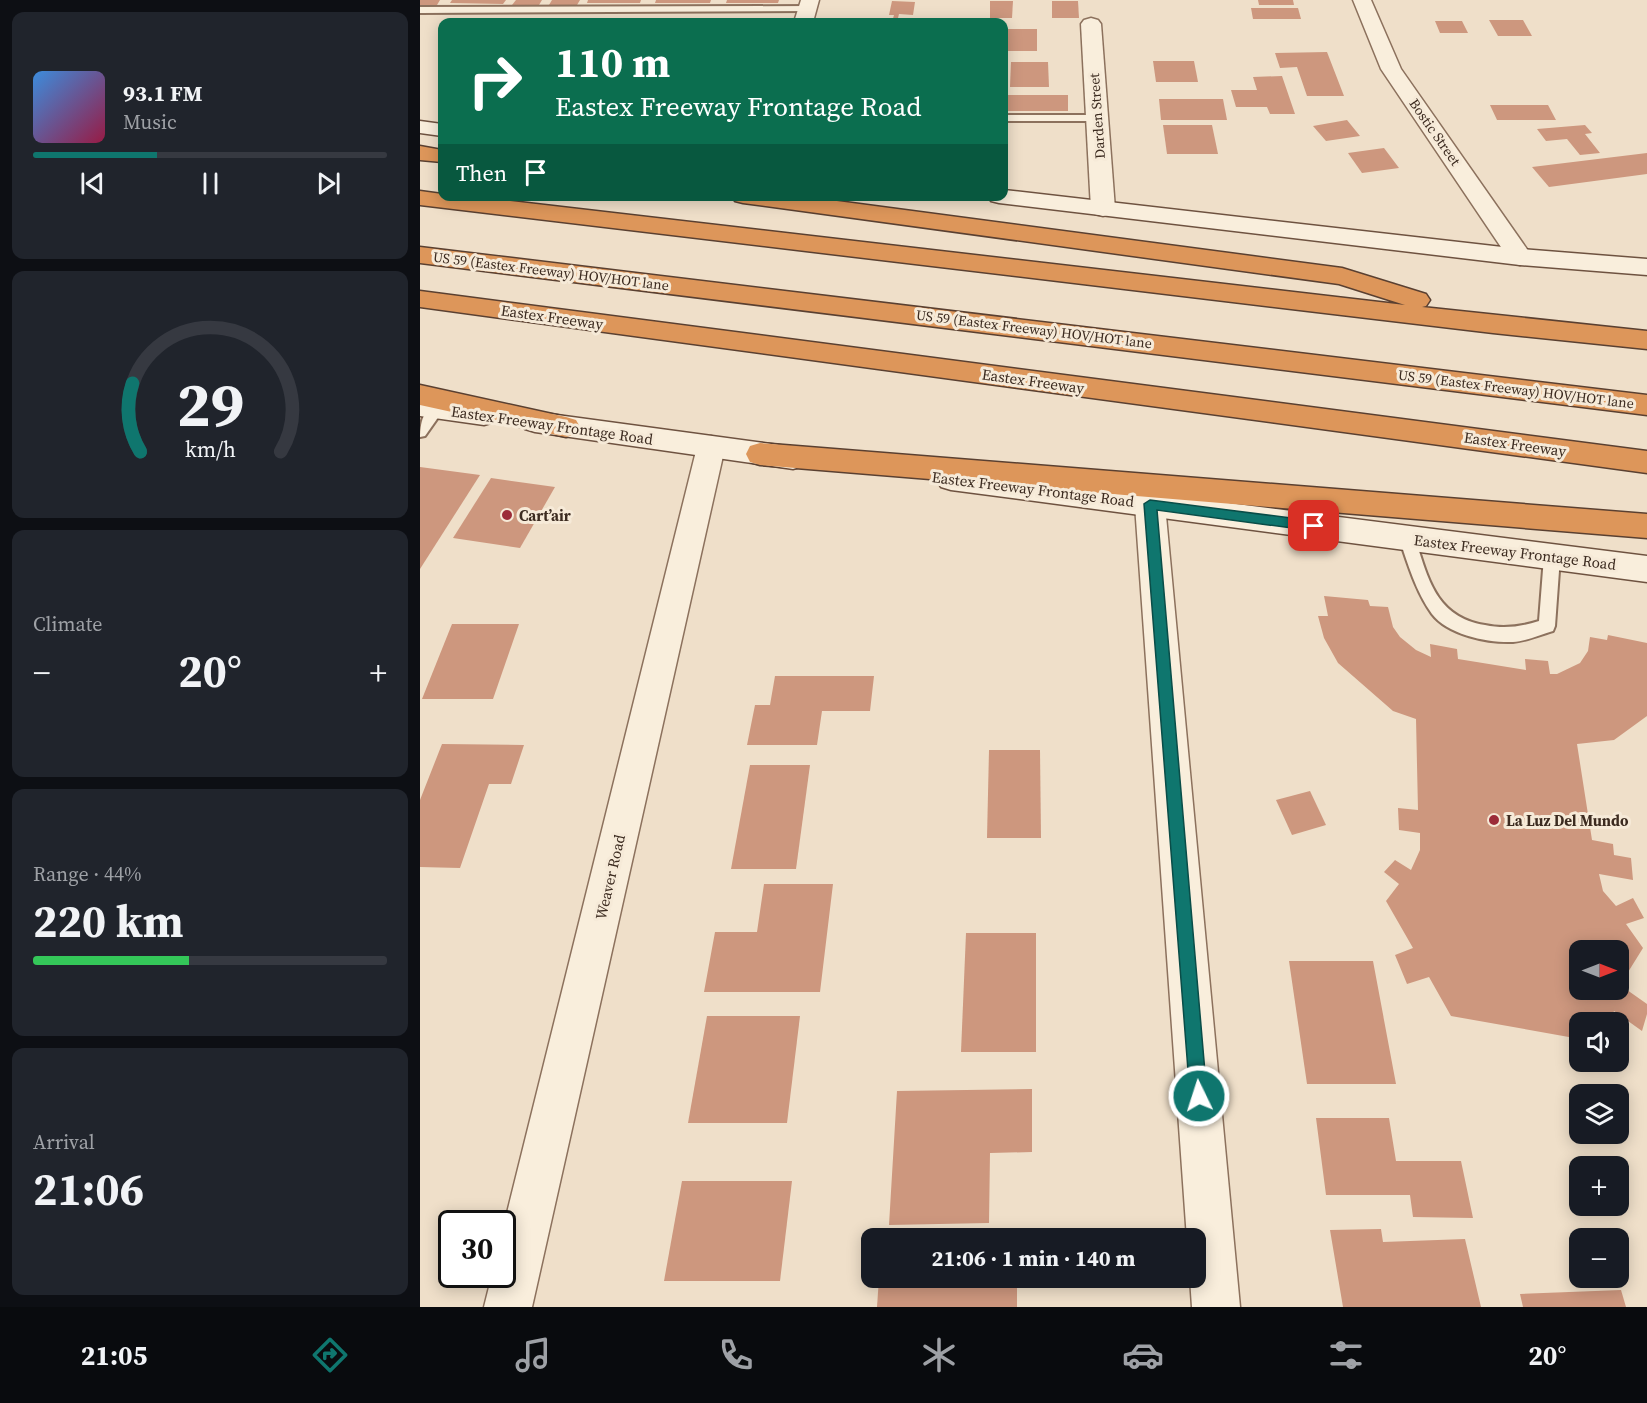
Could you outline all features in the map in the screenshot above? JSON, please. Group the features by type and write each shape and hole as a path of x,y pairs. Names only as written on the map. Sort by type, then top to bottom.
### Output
{"highway":[{"path":"420,153 438,155"},
{"path":"420,198 438,200"},
{"path":"446,201 1126,279 1493,324 1647,340"},
{"path":"781,201 1342,276 1493,324"},
{"name":"US 59 (Eastex Freeway) HOV/HOT lane","path":"420,255 1647,405"},
{"name":"Eastex Freeway","path":"420,299 1647,462"},
{"path":"760,454 1647,526"}],"street":[{"name":"Bostic Street","path":"1362,0 1391,69 1520,257"},
{"name":"Darden Street","path":"1091,24 1103,209"},
{"path":"420,127 438,129"},
{"path":"1008,197 1520,257 1647,267"},
{"name":"Eastex Freeway Frontage Road","path":"426,404 566,427 760,454 1647,569"},
{"name":"Weaver Road","path":"508,1307 711,447"},
{"path":"1150,504 1216,1307"}],"lane":[{"path":"420,10 807,10"},
{"path":"1008,118 1097,118"},
{"path":"420,432 426,404"},
{"path":"1407,538 1418,572 1438,612 1451,622 1467,628 1511,635 1547,626 1552,557"}],"building":[{"path":"420,0 440,0 437,5 420,5"},
{"path":"452,0 506,0 503,4 450,3"},
{"path":"516,0 542,0 539,5 512,5"},
{"path":"552,0 580,0 577,5 549,5"},
{"path":"588,0 641,0 640,3 587,3"},
{"path":"656,0 711,0 710,3 655,3"},
{"path":"727,0 779,0 778,3 726,3"},
{"path":"1258,0 1293,0 1294,5 1259,5"},
{"path":"892,1 915,2 913,15 899,14 898,18 893,18 894,15 889,15"},
{"path":"990,1 1013,1 1012,18 990,18"},
{"path":"1052,1 1078,1 1079,18 1052,18"},
{"path":"1251,8 1298,8 1301,19 1253,19"},
{"path":"1489,20 1523,20 1532,36 1498,36"},
{"path":"1435,21 1462,21 1468,33 1440,33"},
{"path":"1008,29 1037,29 1037,51 1008,51"},
{"path":"1327,52 1344,96 1307,96 1297,67 1280,68 1275,53"},
{"path":"1153,61 1194,61 1198,82 1156,82"},
{"path":"1011,62 1048,62 1049,87 1010,87"},
{"path":"1282,76 1295,114 1270,114 1267,107 1236,107 1231,90 1257,90 1253,77"},
{"path":"1008,95 1068,95 1068,111 1008,111"},
{"path":"1159,99 1223,99 1227,120 1161,120"},
{"path":"1490,105 1548,105 1556,120 1497,120"},
{"path":"1347,120 1360,136 1326,141 1313,126"},
{"path":"1163,125 1212,125 1218,154 1167,154"},
{"path":"1585,125 1592,133 1585,134 1600,153 1580,155 1567,139 1546,141 1537,129"},
{"path":"1384,148 1399,168 1362,173 1348,153"},
{"path":"1647,153 1647,174 1549,187 1532,167"},
{"path":"420,467 480,475 420,569"},
{"path":"491,478 555,487 520,548 453,538"},
{"name":"La Luz Del Mundo","path":"1324,596 1368,600 1370,606 1388,607 1393,627 1400,637 1416,650 1431,657 1430,644 1457,649 1458,659 1526,670 1525,659 1548,661 1550,674 1557,674 1580,663 1588,651 1590,637 1607,640 1608,635 1647,643 1647,716 1614,740 1577,744 1592,840 1613,844 1614,855 1631,858 1633,880 1599,874 1603,891 1616,906 1633,898 1644,918 1626,924 1643,948 1629,971 1629,940 1569,940 1569,1000 1629,1000 1629,991 1647,1004 1647,1014 1642,1031 1629,1022 1629,1012 1569,1012 1569,1037 1451,1016 1429,977 1407,984 1395,955 1413,948 1386,901 1399,884 1384,872 1395,860 1411,870 1420,850 1420,833 1399,830 1398,808 1418,810 1416,719 1393,711 1338,663 1324,638 1318,616 1328,616"},
{"path":"452,624 519,624 493,699 422,699"},
{"path":"775,676 874,676 870,711 822,711 817,745 747,745 755,705 770,705"},
{"path":"442,744 524,745 511,784 489,784 460,868 420,867 420,800"},
{"path":"989,750 1040,750 1041,838 987,838"},
{"path":"750,765 810,765 796,869 731,869"},
{"path":"1310,791 1326,825 1292,835 1276,800"},
{"path":"764,884 833,884 820,992 704,992 715,932 757,932"},
{"path":"966,933 1036,933 1036,1052 961,1052"},
{"path":"1289,961 1373,961 1396,1084 1307,1084"},
{"path":"707,1016 800,1016 787,1123 688,1123"},
{"path":"1032,1089 1032,1152 990,1153 989,1223 889,1225 897,1091"},
{"path":"1316,1118 1389,1118 1396,1161 1461,1161 1473,1218 1413,1217 1410,1195 1326,1195"},
{"path":"682,1181 792,1181 780,1281 664,1281"},
{"path":"1381,1229 1383,1242 1465,1239 1481,1307 1343,1307 1330,1230"},
{"path":"878,1288 1017,1288 1017,1307 877,1307"},
{"path":"1621,1290 1626,1307 1523,1307 1520,1294"}],"place":[{"name":"Cart’air","path":"507,515"},
{"name":"La Luz Del Mundo","path":"1494,820"}],"route":[{"path":"1199,1096 1150,504 1314,526"}]}
